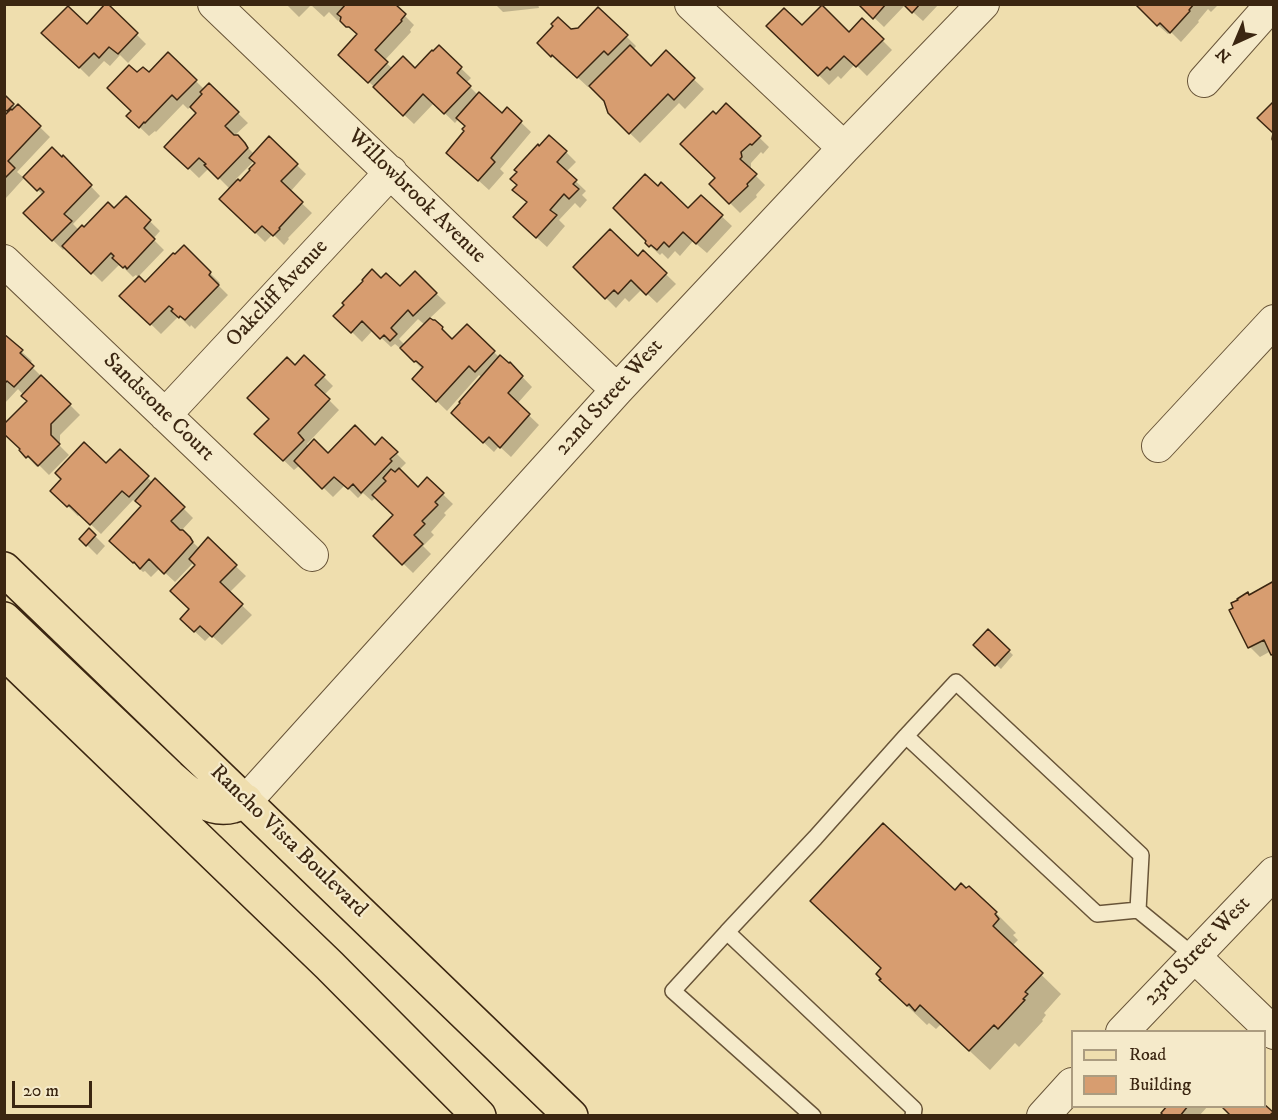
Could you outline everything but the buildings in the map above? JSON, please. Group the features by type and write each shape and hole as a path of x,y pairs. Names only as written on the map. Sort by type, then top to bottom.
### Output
{"main road":[{"name":"Rancho Vista Boulevard","path":"4,569 571,1116"},
{"path":"4,619 187,791 203,803 216,807 231,807 246,801"},
{"path":"4,652 329,965 479,1116"}],"street":[{"name":"Willowbrook Avenue","path":"214,4 617,390"},
{"path":"691,4 843,148"},
{"name":"22nd Street West","path":"246,801 617,390 843,148 983,4"},
{"path":"1204,81 1272,4"},
{"name":"Oakcliff Avenue","path":"165,415 391,172"},
{"name":"Sandstone Court","path":"4,261 312,555"},
{"path":"1158,446 1274,321"},
{"name":"23rd Street West","path":"1124,1030 1274,873"},
{"path":"1194,956 1274,1033"},
{"path":"1043,1116 1071,1085"}],"lane":[{"path":"813,1116 673,991 956,682 1141,855 1138,910"},
{"path":"906,736 1097,914 1138,910 1194,956"},
{"path":"727,932 914,1109 913,1116"}]}
